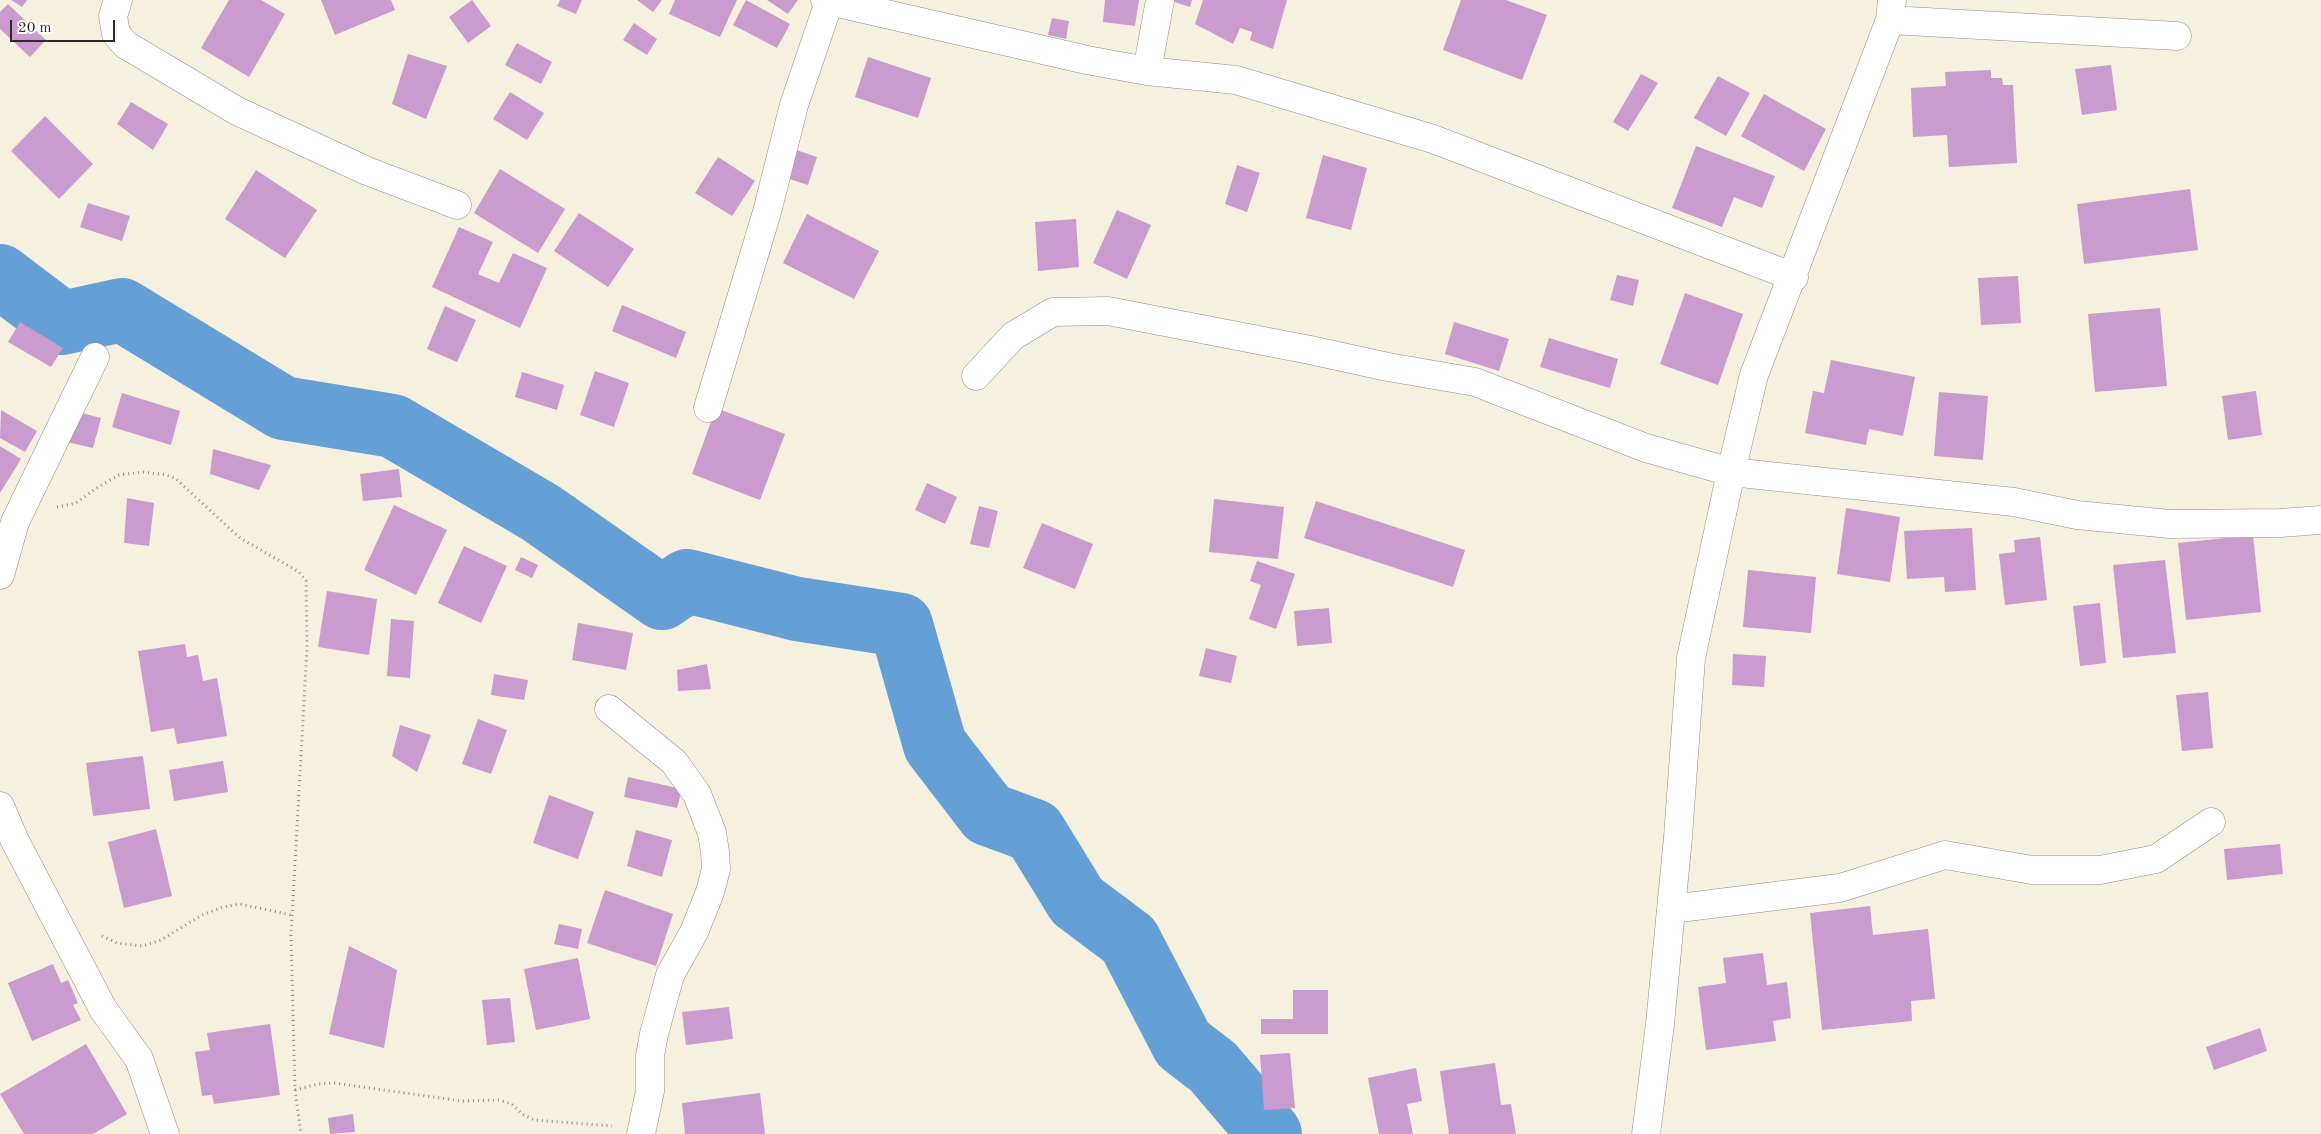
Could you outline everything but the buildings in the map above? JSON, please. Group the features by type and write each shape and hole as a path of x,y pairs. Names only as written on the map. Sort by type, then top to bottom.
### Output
{"street":[{"path":"118,0 113,16 116,34 126,45 237,111 367,171 457,205"},
{"path":"1147,71 1160,0"},
{"path":"708,408 767,212 794,105 827,1 1147,71 1236,80 1433,139 1794,277"},
{"path":"1646,1134 1671,909 1691,658 1731,472 1754,375 1794,277 1891,10 2177,36"},
{"path":"976,376 1013,336 1053,312 1108,311 1388,367 1475,382 1646,448 1731,472 2014,502 2077,515 2170,524 2280,523 2321,520"},
{"path":"0,575 19,513 95,357"},
{"path":"609,709 674,762 697,794 712,833 715,852 716,869 710,892 694,932 670,975 654,1034 650,1056 650,1091 642,1131"},
{"path":"0,806 15,841 103,1009 139,1059 165,1134"},
{"path":"1671,909 1840,888 1946,855 2032,870 2100,870 2156,859 2210,822"}],"path":[{"path":"19,513 76,503 119,475 143,472 166,475 175,478 240,538 298,572 306,581 307,648 291,915 295,1090 301,1134"},
{"path":"101,935 117,943 142,946 161,940 202,915 240,904 291,915"},
{"path":"295,1090 318,1084 334,1083 462,1101 499,1100 512,1104 522,1114 534,1120 642,1131"}],"waterway":[{"path":"0,276 62,323 122,310 283,408 393,426 541,513 662,598 687,581 797,609 901,625 935,745 988,814 1034,831 1077,901 1129,940 1183,1044 1213,1067 1270,1134"}]}
